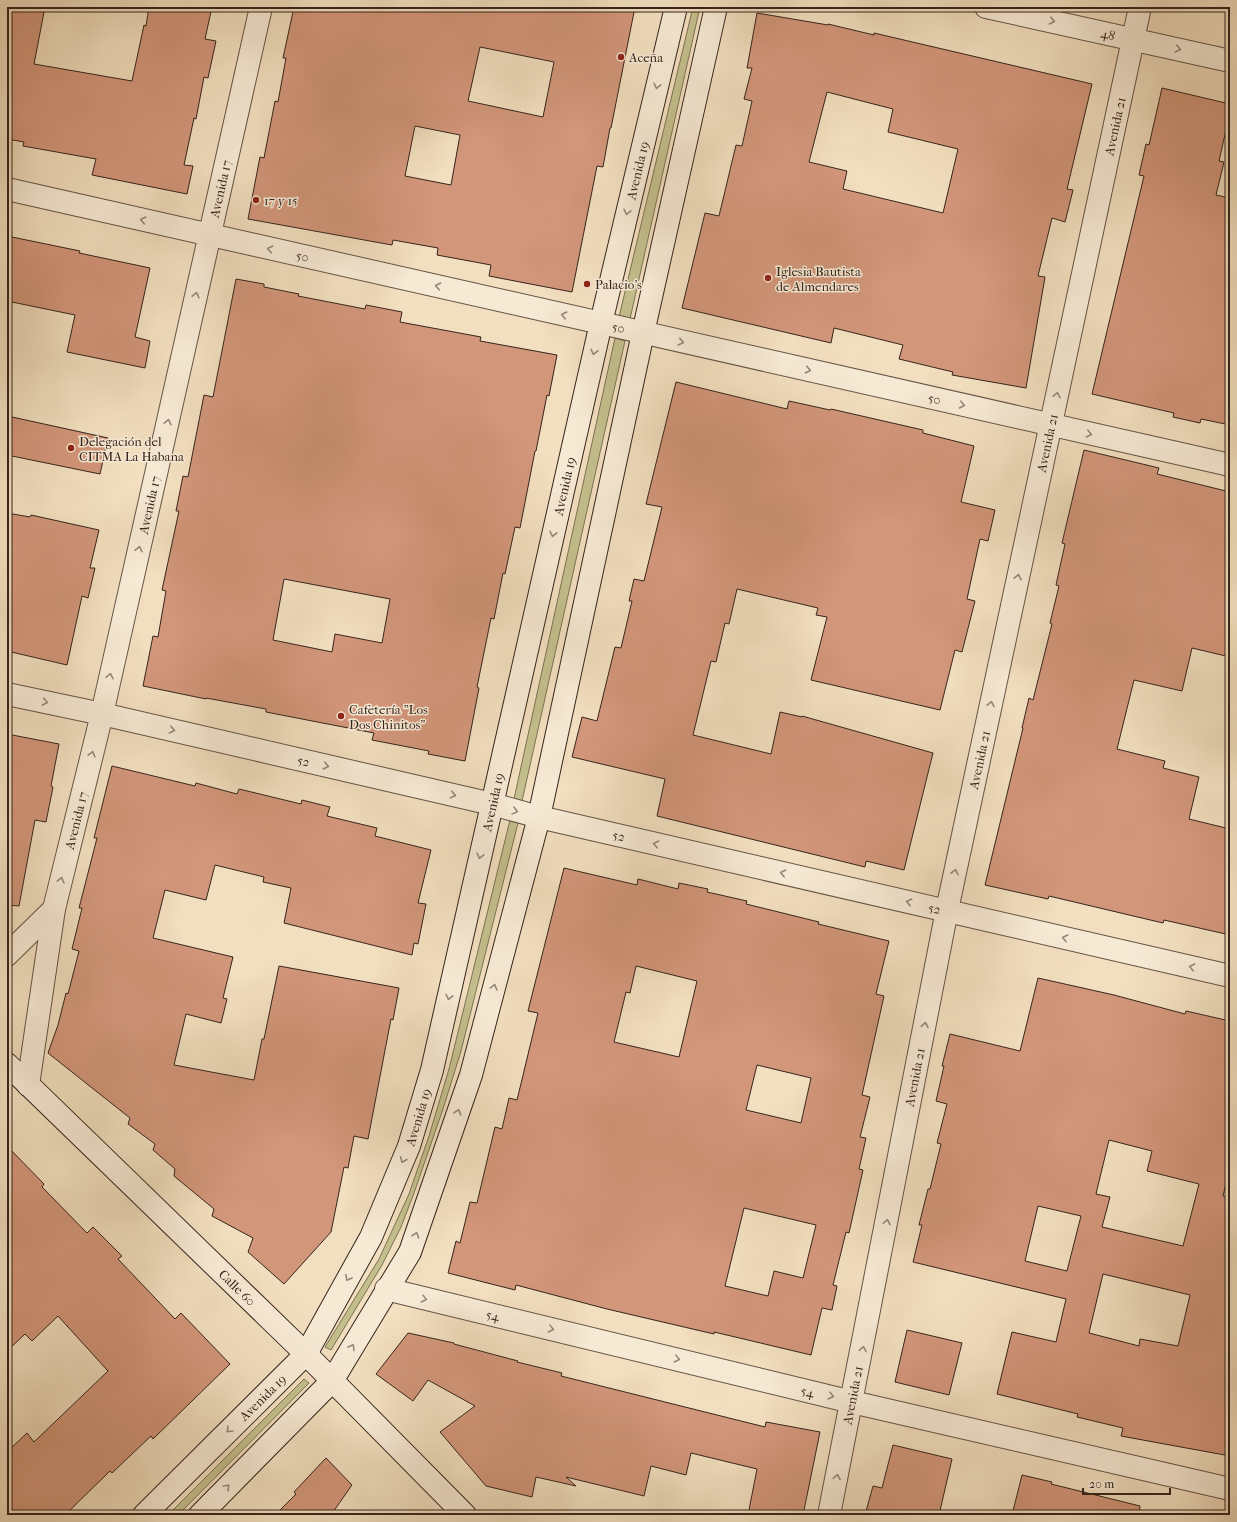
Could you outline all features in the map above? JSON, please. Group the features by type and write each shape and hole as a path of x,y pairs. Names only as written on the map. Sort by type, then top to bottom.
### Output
{"street":[{"name":"Avenida 17","path":"28,1085 54,909 102,714 261,7"},
{"name":"Avenida 19","path":"144,1515 306,1354 371,1237 409,1146 432,1070 601,323 676,7"},
{"path":"200,1515 332,1381 386,1289 410,1252 471,1074 539,817 643,333 716,7"},
{"name":"48","path":"986,7 1230,61"},
{"name":"Avenida 21","path":"829,1515 947,910 1140,7"},
{"name":"50","path":"7,189 1051,426 1230,465"},
{"name":"52","path":"7,694 102,714 492,804 539,817 1230,976"},
{"path":"7,955 54,909"},
{"name":"Calle 60","path":"7,1064 306,1354 465,1515"},
{"name":"54","path":"386,1289 852,1402 1230,1489"}],"shaded area":[{"path":"693,7 700,7 630,319 619,317"},
{"path":"615,338 625,341 522,801 514,799"},
{"path":"510,820 518,823 461,1051 443,1109 401,1227 382,1265 331,1350 325,1347 379,1259 409,1194 429,1136 449,1069"},
{"path":"304,1379 309,1383 178,1515 168,1515"}],"building":[{"path":"7,7 45,7 34,64 132,81 144,25 146,26 149,7 212,7 205,39 216,41 208,78 204,77 196,119 194,118 184,165 193,166 187,194 92,175 96,159 23,146 24,142 7,139"},
{"path":"294,7 635,7 603,167 597,166 572,292 489,276 491,265 437,255 438,248 393,240 392,245 248,219 260,157 264,158 275,101 278,102 286,58 283,58","holes":["480,47 554,62 543,117 468,101","415,126 460,135 451,185 405,176"]},
{"path":"757,13 828,24 874,35 874,33 1092,84 1067,189 1073,190 1065,222 1052,218 1038,276 1045,277 1026,388 952,375 953,372 899,359 903,345 834,328 831,343 682,308 705,213 719,216 736,145 742,146 752,101 744,99 752,68 747,68","holes":["827,92 893,109 888,132 958,149 943,213 843,189 847,171 809,162"]},
{"path":"1162,88 1230,104 1230,112 1219,161 1224,162 1216,195 1230,198 1230,425 1201,419 1200,423 1173,417 1174,413 1092,394 1144,176 1139,175 1146,144 1149,145"},
{"path":"7,236 80,251 79,253 150,268 135,337 150,341 145,368 67,352 75,315 7,301"},
{"path":"236,279 264,284 264,287 299,294 298,296 365,309 366,305 402,312 400,322 481,337 480,341 557,355 549,396 547,395 535,451 520,528 515,527 505,574 503,573 494,619 491,618 477,687 479,688 465,761 428,754 429,751 372,740 374,733 266,712 266,709 143,686 153,636 158,637 166,591 162,590 179,511 176,511 183,476 188,477 204,395 213,397","holes":["284,579 390,599 382,643 335,634 332,652 273,640"]},
{"path":"676,382 787,409 789,401 831,409 923,430 923,433 974,446 961,502 995,510 988,541 980,539 967,599 975,601 962,652 955,650 940,710 811,680 827,617 816,615 818,608 737,589 729,624 725,623 716,662 711,661 693,735 771,754 780,712 802,716 933,753 904,870 866,861 865,867 657,816 665,779 572,757 582,717 597,721 615,647 621,648 632,601 629,601 634,579 644,581 662,507 646,504"},
{"path":"12,417 108,438 100,474 7,455 7,440"},
{"path":"1084,450 1159,468 1157,474 1230,492 1230,657 1192,648 1182,691 1134,680 1117,749 1165,761 1163,768 1199,777 1189,819 1230,829 1230,935 1164,920 1163,923 1049,896 1048,899 985,885 1029,698 1033,700 1052,624 1050,623 1059,586 1056,585 1065,544 1062,543"},
{"path":"7,513 30,517 31,515 99,530 90,568 95,568 88,598 82,596 67,665 7,651"},
{"path":"7,734 59,744 46,822 35,820 19,906 7,905"},
{"path":"112,766 195,786 196,783 237,794 239,789 301,804 302,800 330,807 327,816 377,828 375,836 431,850 418,903 426,904 418,944 414,943 412,955 284,923 291,888 263,882 264,877 215,865 206,900 165,890 153,938 233,957 223,998 227,999 221,1023 186,1014 174,1065 254,1080 279,966 399,988 393,1020 391,1019 368,1139 354,1136 348,1168 344,1167 331,1232 284,1284 248,1252 253,1238 212,1216 214,1209 174,1176 175,1169 153,1150 155,1144 128,1124 130,1118 48,1053 58,1025 66,993 68,994 79,951 72,949 82,908 79,908 97,838 94,838"},
{"path":"564,868 637,885 638,879 678,889 679,883 708,889 707,892 747,901 746,904 819,922 818,924 889,941 876,994 884,996 862,1095 870,1097 860,1137 866,1138 859,1169 863,1170 849,1233 846,1232 833,1285 837,1286 832,1310 822,1308 811,1355 607,1309 516,1285 515,1290 448,1273 456,1241 460,1243 470,1202 477,1203 495,1127 502,1129 509,1098 517,1100 538,1013 528,1011","holes":["636,966 697,981 679,1057 614,1042 626,992 630,993","757,1065 811,1078 801,1123 746,1110","744,1208 816,1225 803,1278 774,1271 768,1296 725,1286"]},
{"path":"1038,978 1114,995 1185,1014 1186,1011 1230,1021 1230,1167 1223,1196 1230,1198 1230,1456 1121,1436 1123,1428 1077,1417 1078,1414 997,1394 1012,1332 1056,1342 1066,1299 913,1262 922,1225 919,1225 941,1144 937,1143 947,1104 936,1101 944,1066 942,1066 950,1034 1020,1051","holes":["1109,1140 1152,1151 1147,1171 1199,1184 1183,1246 1102,1227 1110,1197 1096,1194","1038,1206 1081,1216 1067,1271 1025,1261","1103,1274 1190,1295 1178,1346 1140,1339 1139,1346 1089,1333"]},
{"path":"7,1146 44,1184 42,1187 87,1233 93,1227 122,1256 118,1259 175,1319 181,1313 230,1364 153,1439 151,1436 112,1473 110,1471 65,1515 7,1515 7,1452 27,1433 34,1442 108,1371 58,1316 32,1341 25,1334 7,1351"},
{"path":"907,1330 962,1343 949,1395 895,1382"},
{"path":"408,1333 454,1343 518,1361 517,1362 562,1373 561,1376 765,1427 766,1422 820,1432 803,1515 748,1515 757,1469 691,1453 686,1475 651,1466 644,1496 566,1477 576,1486 536,1477 532,1497 486,1486 440,1432 475,1406 428,1380 413,1401 376,1374"},
{"path":"893,1445 952,1459 939,1515 865,1515 873,1486 882,1488"},
{"path":"326,1458 352,1485 331,1515 275,1515 296,1494 294,1492"},
{"path":"1022,1475 1052,1482 1051,1484 1140,1506 1139,1515 1012,1515"}],"place":[{"name":"Aceña","path":"621,57"},
{"name":"17 y 15","path":"256,200"},
{"name":"Iglesia Bautista de Almendares","path":"768,278"},
{"name":"Palacio’s","path":"587,284"},
{"name":"Delegación del CITMA La Habana","path":"71,448"},
{"name":"Cafetería \"Los Dos Chinitos\"","path":"341,716"}]}
